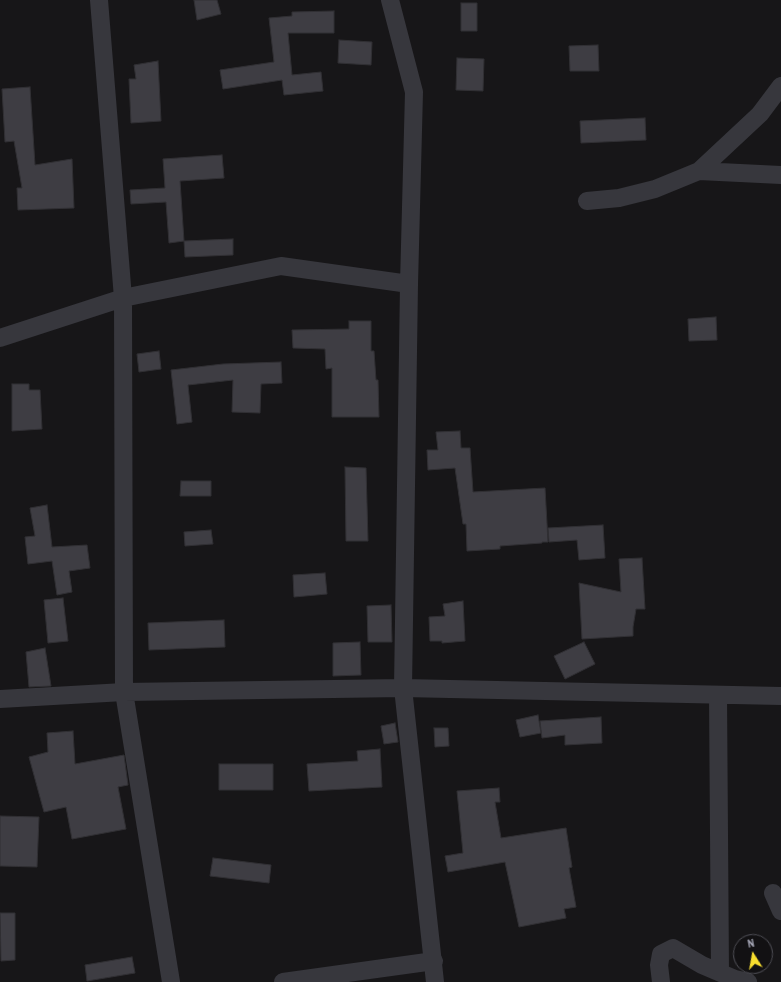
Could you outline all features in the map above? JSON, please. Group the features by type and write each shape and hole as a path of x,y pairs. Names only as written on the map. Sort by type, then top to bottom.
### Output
{"street":[{"path":"99,0 123,298 124,692 171,982"},
{"path":"390,0 414,92 409,284 403,688 434,961 435,982"},
{"path":"587,201 619,198 655,189 699,171 760,114 781,86"},
{"path":"699,171 781,175"},
{"path":"0,338 123,298 281,266 409,284"},
{"path":"0,698 124,692 403,688 781,696"},
{"path":"718,695 720,972"},
{"path":"773,893 781,912"},
{"path":"660,982 659,965 661,954 673,948 702,965 735,979 748,982"},
{"path":"283,982 434,961"}],"building":[{"path":"194,0 217,0 221,14 197,20"},
{"path":"461,3 477,3 477,31 461,31"},
{"path":"334,11 334,33 288,33 292,75 321,72 323,91 284,95 282,80 223,89 220,70 274,62 269,18 292,16 292,12"},
{"path":"339,40 372,42 371,65 338,63"},
{"path":"598,45 599,71 570,71 569,46"},
{"path":"457,58 484,59 483,91 456,90"},
{"path":"158,61 161,121 131,123 129,79 136,79 134,65"},
{"path":"30,87 35,165 72,159 74,208 18,210 17,188 22,188 14,141 5,142 2,89"},
{"path":"645,118 646,140 581,143 580,121"},
{"path":"222,155 224,178 180,181 184,241 169,243 166,202 131,204 130,190 165,188 163,159"},
{"path":"233,239 233,255 185,257 184,241"},
{"path":"716,317 717,340 689,341 688,319"},
{"path":"349,321 371,321 371,351 374,351 376,380 378,380 379,417 332,417 332,368 326,369 325,349 293,348 292,330 349,329"},
{"path":"159,351 161,369 139,372 137,354"},
{"path":"281,362 282,383 261,384 260,413 232,412 233,380 188,385 192,422 177,424 171,370 223,364"},
{"path":"12,384 29,384 29,390 40,390 42,429 12,431"},
{"path":"460,431 461,448 470,448 473,492 545,488 548,542 500,546 500,549 467,551 466,524 463,524 455,468 428,470 427,450 438,450 436,432"},
{"path":"345,467 366,468 368,541 346,541"},
{"path":"181,481 211,481 211,496 180,496"},
{"path":"47,505 52,547 87,545 90,568 69,571 72,592 57,595 52,561 28,564 25,537 35,536 30,508"},
{"path":"603,525 605,558 579,560 577,540 549,542 548,528"},
{"path":"211,530 213,544 185,546 184,532"},
{"path":"642,558 645,609 636,609 633,636 582,639 579,583 621,592 619,559"},
{"path":"325,573 327,594 294,597 293,575"},
{"path":"63,598 68,641 48,643 44,600"},
{"path":"463,601 465,641 442,643 442,641 430,641 429,617 445,616 443,604"},
{"path":"391,605 392,642 368,642 367,606"},
{"path":"224,620 225,647 149,650 148,623"},
{"path":"360,642 361,675 333,676 333,643"},
{"path":"584,642 595,664 565,679 554,656"},
{"path":"45,648 51,686 29,687 26,652"},
{"path":"538,715 541,733 520,737 516,720"},
{"path":"601,717 602,743 565,745 565,735 542,738 540,721"},
{"path":"395,723 398,742 384,744 381,726"},
{"path":"434,728 448,728 449,746 435,747"},
{"path":"73,731 75,764 124,755 128,785 118,787 126,829 72,839 66,807 44,812 29,757 48,752 47,733"},
{"path":"380,749 382,787 309,791 307,764 358,761 357,751"},
{"path":"219,764 273,764 273,790 219,790"},
{"path":"499,788 500,802 495,802 501,838 566,828 572,867 569,868 576,907 564,909 566,918 519,927 505,862 448,872 445,856 463,853 457,791"},
{"path":"0,816 39,817 37,867 0,866"},
{"path":"213,858 271,865 269,883 210,876"},
{"path":"0,913 15,913 15,960 1,961"},
{"path":"132,957 135,973 87,981 85,965"}]}
